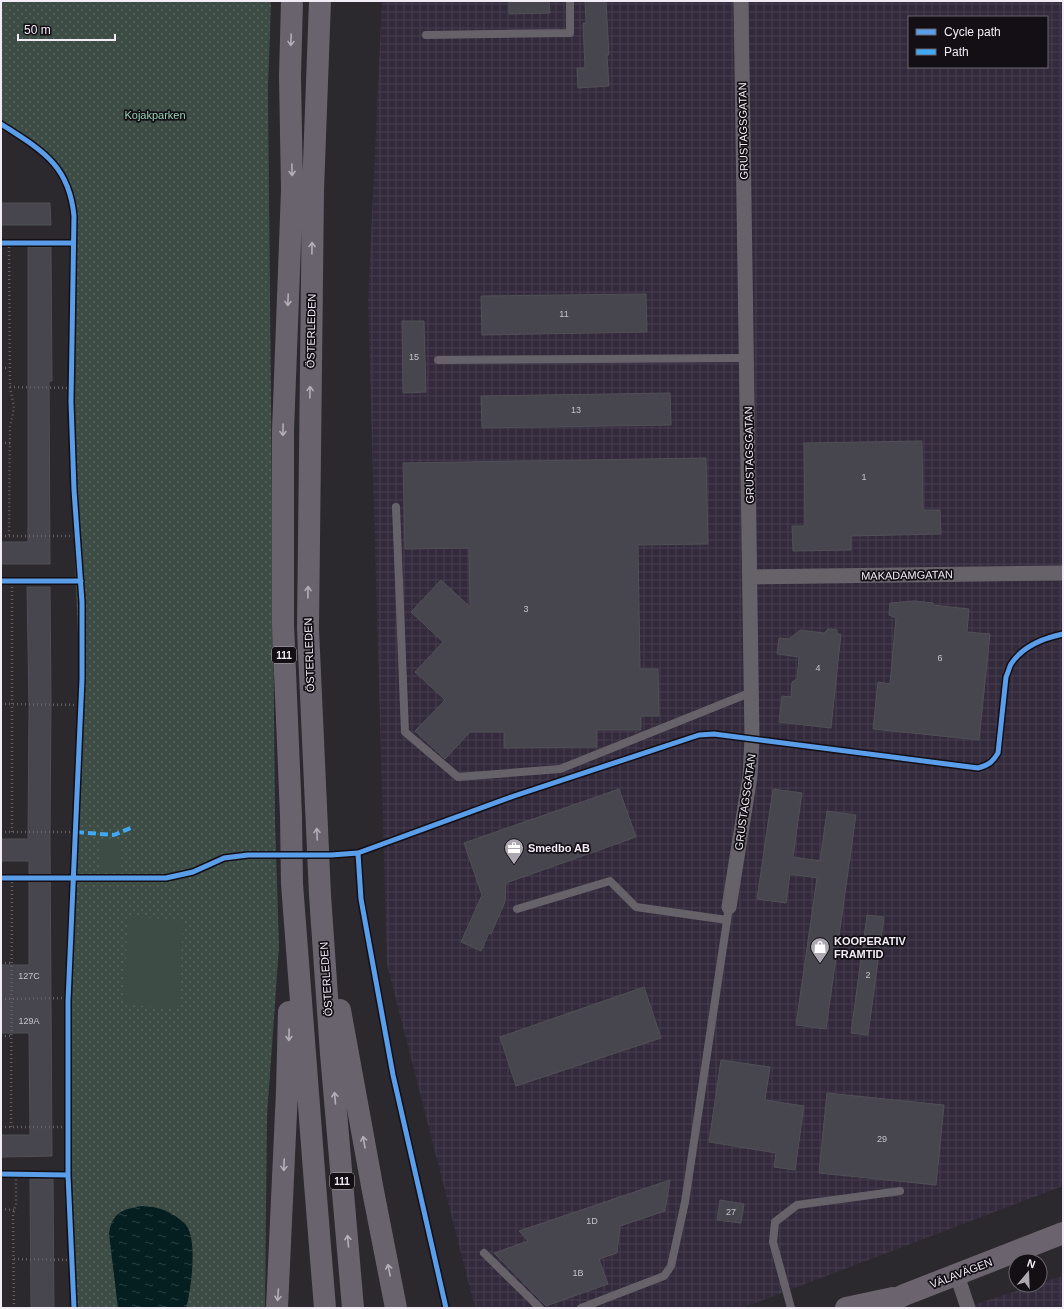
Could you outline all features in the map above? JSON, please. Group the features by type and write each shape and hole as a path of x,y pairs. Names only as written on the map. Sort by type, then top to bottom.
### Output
{"main road":[{"name":"111","path":"292,1 290,76 292,190 283,431 283,624 291,816 292,884 325,1308"},
{"name":"ÖSTERLEDEN","path":"320,1 313,190 308,629 320,896 331,1054 354,1308"},
{"path":"277,1308 287,1092 292,884"},
{"path":"320,896 373,1191 396,1308"},
{"name":"VÄLAVÄGEN","path":"879,1308 904,1296 1063,1233"},
{"name":"VÄLAVÄGEN","path":"846,1308 904,1296"}],"street":[{"name":"GRUSTAGSGATAN","path":"728,914 750,776 752,739 751,577 741,1"},
{"name":"MAKADAMGATAN","path":"751,577 1063,573"},
{"path":"957,1275 968,1308"}],"lane":[{"path":"426,36 570,33 570,1"},
{"path":"438,360 747,358"},
{"path":"396,506 405,732 458,777 560,769 752,692"},
{"path":"517,909 610,881 636,906 728,914 685,1202 671,1266 664,1276 581,1308"},
{"path":"791,1308 773,1242 775,1222 797,1205 900,1191"},
{"path":"484,1253 540,1308"}],"path":[{"path":"9,243 9,368 10,387 14,408 10,427 9,536"},
{"path":"1,368 9,368"},
{"path":"10,387 71,388"},
{"path":"1,443 10,443"},
{"path":"1,536 78,536"},
{"path":"12,832 12,704 9,581 20,581"},
{"path":"1,704 81,705"},
{"path":"1,832 76,832"},
{"path":"11,1127 12,878"},
{"path":"1,963 12,963"},
{"path":"1,999 68,998"},
{"path":"1,1036 11,1036"},
{"path":"1,1127 67,1127"},
{"path":"9,1174 24,1174"},
{"path":"14,1308 13,1214 16,1205 16,1174"},
{"path":"1,1209 15,1210"},
{"path":"14,1259 71,1260"}],"shaded area":[{"path":"382,1 1063,1 1063,1186 742,1308 475,1308 387,964 368,301"},
{"path":"1063,1276 1063,1308 964,1308 1010,1293 1048,1293 1048,1281"}],"green space":[{"name":"Kojakparken","path":"1,1 271,1 268,90 275,819 279,947 267,1116 265,1308 71,1308 64,1171 64,1011 80,680 68,401 70,209 66,194 60,181 45,160 36,151 1,126"},
{"path":"101,841 120,841 121,872 101,872"},
{"path":"128,917 183,920 179,1008 124,1005"}],"water":[{"path":"142,1206 155,1207 169,1212 183,1222 190,1232 193,1253 190,1290 186,1308 118,1308 109,1234 110,1227 115,1217 119,1213"}],"building":[{"path":"509,1 549,1 550,13 509,14"},
{"path":"585,1 606,1 609,86 578,88 577,68 585,68 583,23 586,23"},
{"path":"1,203 50,203 51,225 1,225"},
{"path":"28,247 51,247 52,381 49,381 50,564 1,564 1,542 28,542"},
{"path":"646,294 647,332 482,335 481,296"},
{"path":"402,321 424,321 426,392 403,393"},
{"path":"670,393 671,425 482,428 481,396"},
{"path":"922,441 923,510 940,510 941,534 851,536 851,550 793,551 792,526 805,526 804,443"},
{"path":"706,458 708,544 638,545 640,669 658,669 659,716 641,716 641,730 597,730 597,747 504,748 504,732 470,732 445,759 415,731 445,700 415,672 443,642 411,612 441,580 470,607 469,548 405,549 403,463"},
{"path":"27,587 50,587 52,1156 1,1157 1,1135 30,1135 29,1033 1,1033 1,965 29,965 29,861 1,861 1,839 28,839 29,707"},
{"path":"914,601 933,603 933,605 969,609 967,632 990,634 979,740 873,729 878,682 890,684 896,618 889,615 890,603"},
{"path":"828,629 837,630 837,634 841,634 831,728 779,722 782,696 791,697 792,682 797,679 799,657 777,654 779,638 789,639 800,630 824,633"},
{"name":"Smedbo AB","path":"619,789 636,837 506,883 505,902 491,934 489,933 481,951 461,942 482,895 464,843"},
{"name":"KOOPERATIV FRAMTID","path":"773,789 802,793 793,857 820,861 827,811 856,815 826,1029 796,1025 817,878 790,874 786,903 757,899"},
{"name":"KOOPERATIV FRAMTID","path":"867,915 884,917 868,1035 851,1033"},
{"path":"644,987 661,1038 516,1086 500,1037"},
{"path":"721,1060 770,1067 765,1100 804,1106 795,1170 774,1167 776,1153 709,1142"},
{"path":"827,1093 944,1105 936,1185 819,1173"},
{"path":"30,1179 53,1179 54,1308 31,1308"},
{"path":"670,1180 665,1211 620,1226 617,1253 599,1259 608,1284 546,1306 494,1253 528,1241 519,1231"},
{"path":"720,1200 744,1204 741,1223 717,1220"}],"marked path":[{"path":"76,832 114,835 133,827"}],"cycle path":[{"path":"1,124 29,142 51,160 66,183 71,198 74,216 71,402 74,490 82,602 82,679 68,1001 68,1175 74,1308"},
{"path":"1,243 73,243"},
{"path":"1,581 81,581"},
{"path":"1,878 166,878 193,872 224,858 248,855 331,855 358,853 514,796 699,735 714,734 978,768 990,763 998,753 1006,677 1011,664 1027,648 1048,638 1063,634"},
{"path":"358,853 361,899 393,1075 446,1308"},
{"path":"1,1174 68,1175"}],"place":[{"name":"Smedbo AB","path":"514,865"},
{"name":"KOOPERATIV FRAMTID","path":"820,964"}]}
